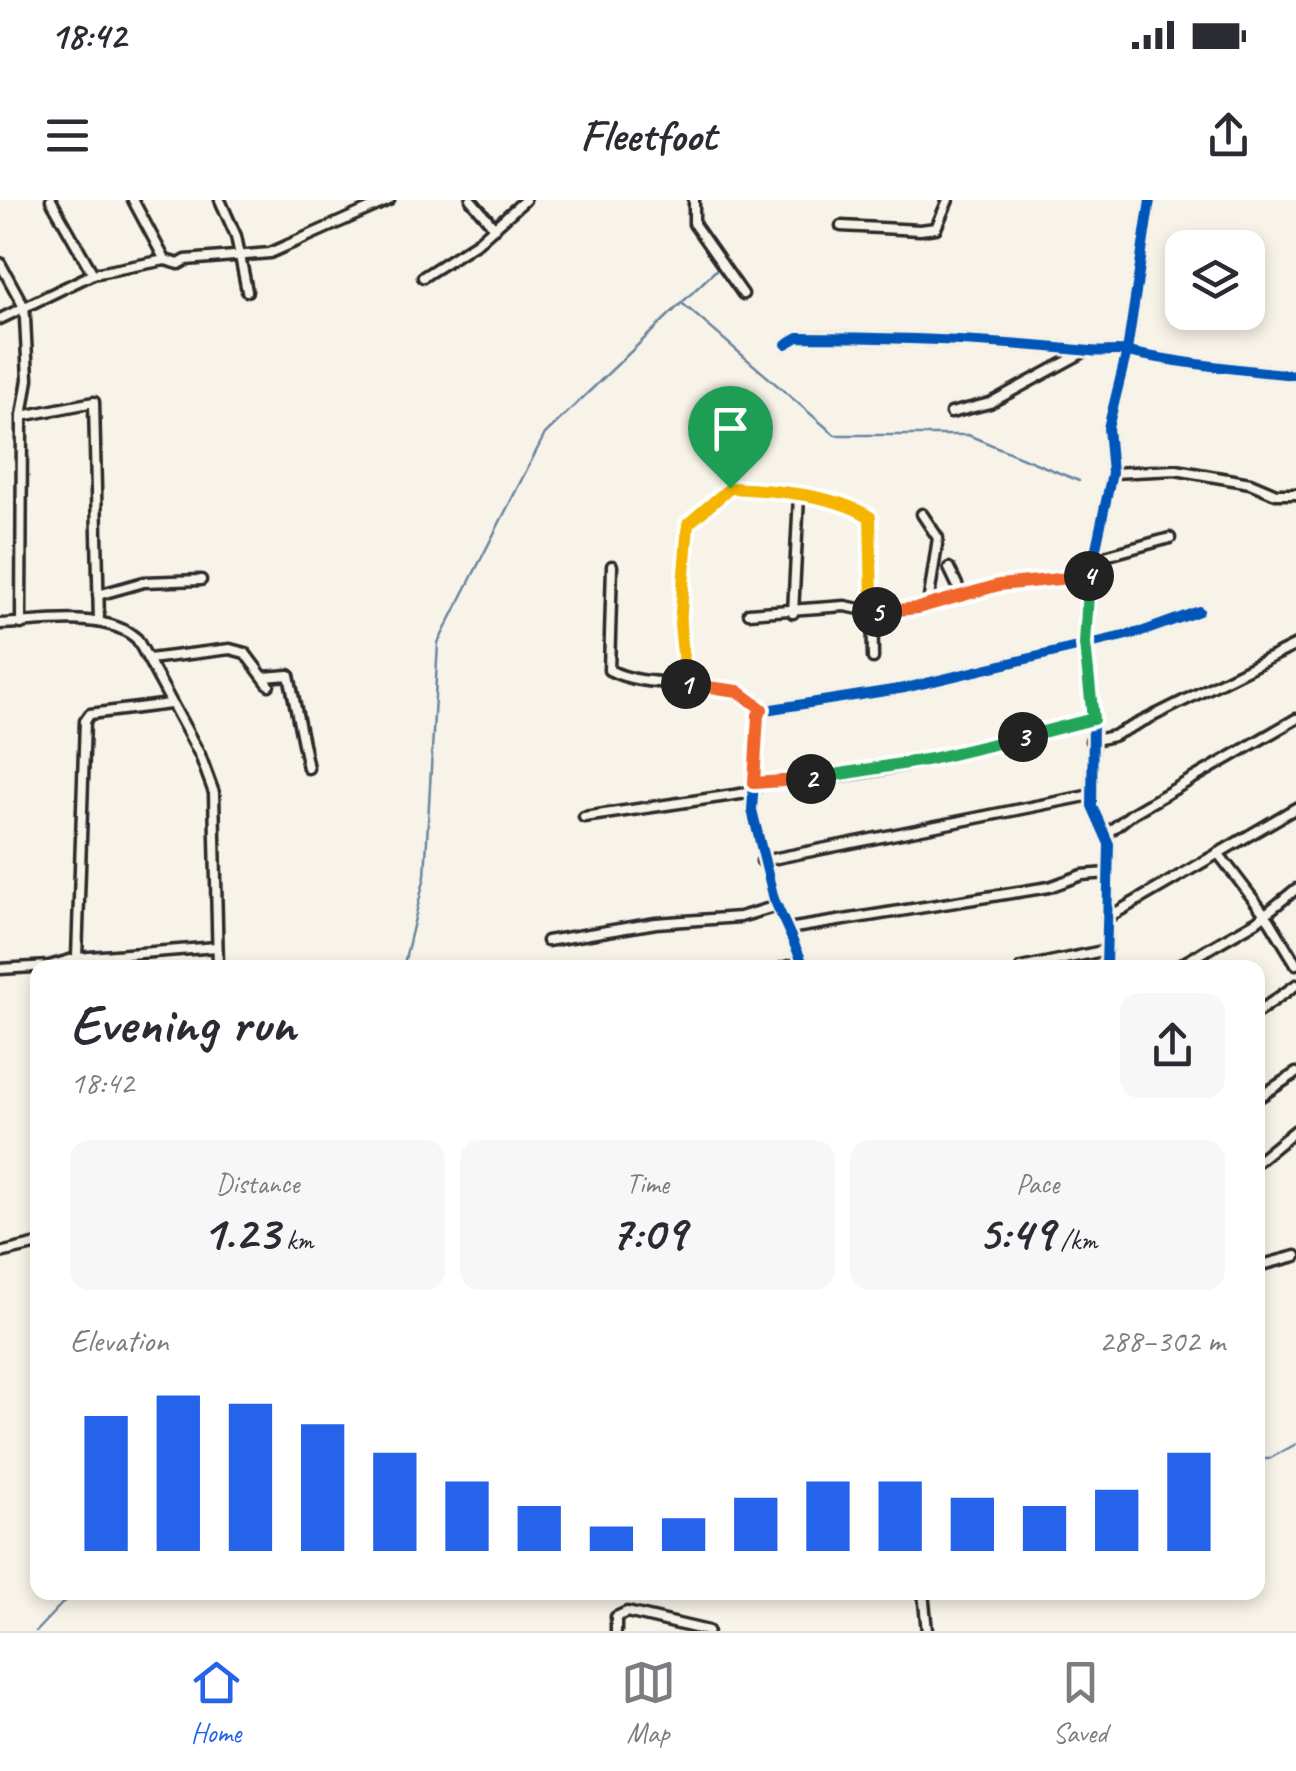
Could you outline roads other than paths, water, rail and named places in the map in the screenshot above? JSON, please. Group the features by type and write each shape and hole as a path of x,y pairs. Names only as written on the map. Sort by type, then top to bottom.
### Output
{"street":[{"path":"50,200 93,274"},
{"path":"133,200 165,260"},
{"path":"220,200 236,236 247,291"},
{"path":"0,319 93,274 165,260 179,264 186,260 240,258 285,248 389,200"},
{"path":"471,200 494,228"},
{"path":"423,276 444,266 526,200"},
{"path":"694,200 694,224 743,294"},
{"path":"841,226 936,228 948,200"},
{"path":"1106,960 1106,834 1094,814 1091,795 1093,719 1085,644 1090,576 1112,473 1108,428 1127,352 1150,200"},
{"path":"0,263 24,307 28,378 22,416 21,624"},
{"path":"786,344 798,338 897,337 1051,345 1296,376"},
{"path":"951,414 990,404 1086,352"},
{"path":"22,416 94,402 99,622"},
{"path":"1112,473 1176,470 1250,483 1276,494 1296,494"},
{"path":"686,684 680,624 688,524 730,488 778,488 798,496 844,502 870,517 874,658"},
{"path":"794,612 798,496"},
{"path":"922,514 938,538 928,604"},
{"path":"1094,559 1170,538"},
{"path":"612,566 609,670 646,682 738,691 762,709 905,688 1144,632 1200,611"},
{"path":"950,568 960,593"},
{"path":"749,614 845,606 874,612 928,604 999,585 1090,576"},
{"path":"98,595 144,582 200,580"},
{"path":"0,624 99,622 128,630 149,659 200,755 214,793 218,960"},
{"path":"1091,741 1113,736 1296,645"},
{"path":"149,659 230,649 245,653 266,681 289,675 308,768"},
{"path":"78,958 85,722 90,714 170,704"},
{"path":"762,709 758,715 752,810 762,861 802,960"},
{"path":"584,816 931,759 1093,719"},
{"path":"1106,834 1159,797 1296,719"},
{"path":"762,861 1091,795"},
{"path":"1107,918 1296,808"},
{"path":"1218,853 1296,964"},
{"path":"788,930 1049,888 1082,874 1108,873"},
{"path":"1188,960 1264,914 1296,888"},
{"path":"547,942 656,923 740,917 777,906"},
{"path":"115,960 217,947"},
{"path":"1059,960 1107,950"},
{"path":"71,960 88,960"},
{"path":"0,969 30,967"},
{"path":"1265,1007 1296,984"},
{"path":"1265,1093 1296,1073"},
{"path":"1265,1155 1296,1130"},
{"path":"0,1253 30,1246"},
{"path":"1265,1264 1296,1256"},
{"path":"924,1600 927,1631"},
{"path":"616,1631 616,1616 627,1612 708,1631"}],"waterway":[{"path":"405,960 425,876 438,643 545,434 718,268"},
{"path":"683,304 835,435 968,435 1079,481"},
{"path":"1265,1459 1296,1444"},
{"path":"36,1631 65,1600"}]}
